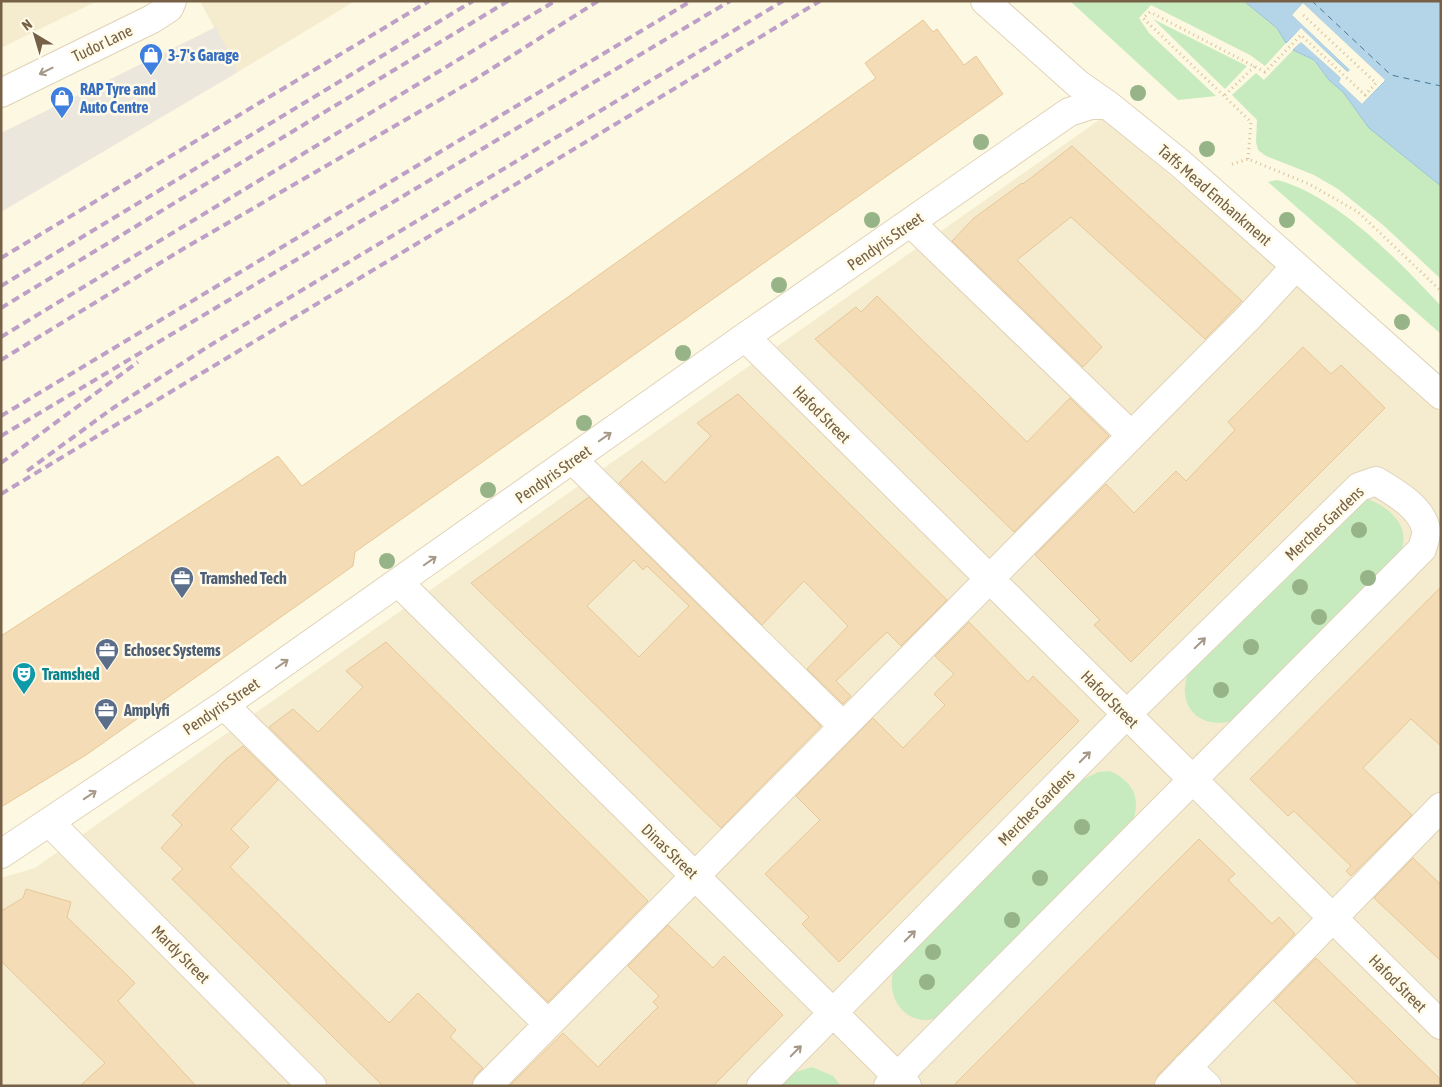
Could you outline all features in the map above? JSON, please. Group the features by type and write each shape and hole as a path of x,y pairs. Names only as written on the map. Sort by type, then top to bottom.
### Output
{"street":[{"name":"Tudor Lane","path":"1,93 152,19 169,8 172,1"},
{"name":"Taffs Mead Embankment","path":"985,1 1078,84 1108,105 1181,164 1441,395"},
{"name":"Pendyris Street","path":"1,854 224,705 745,337 1069,112 1091,105 1108,105"},
{"path":"911,223 1131,435"},
{"path":"488,1086 843,726 990,580 1249,317 1296,266"},
{"name":"Hafod Street","path":"745,337 1441,1026"},
{"path":"573,460 843,726"},
{"name":"Merches Gardens","path":"761,1086 1126,715 1359,487 1376,481 1396,493 1409,504 1421,519 1426,532 1422,550 1191,779 898,1083"},
{"name":"Dinas Street","path":"399,583 834,1012 898,1083"},
{"path":"224,705 548,1024"},
{"path":"1207,1086 1178,1076 1441,807"},
{"name":"Mardy Street","path":"50,823 312,1086"}],"path":[{"path":"1248,159 1251,122 1143,18 1150,12 1265,72 1301,35 1365,94 1376,83 1302,14"},
{"path":"1225,95 1255,66"},
{"path":"1234,164 1248,159 1309,184 1358,212 1441,291"}],"shaded area":[{"path":"1,1 97,1 1,48"},
{"path":"200,1 355,1 238,72"},
{"path":"216,27 238,72 1,212 1,133"},
{"path":"1102,118 1280,268 1441,413 1441,1086 1,1086 1,878 35,868"}],"green space":[{"path":"1070,1 1244,1 1277,28 1286,43 1265,66 1250,55 1151,5 1139,18 1149,33 1216,96 1178,100"},
{"path":"1153,19 1247,66 1225,89"},
{"path":"1293,50 1313,60 1329,80 1343,92 1369,128 1441,186 1441,279 1383,225 1338,189 1314,175 1266,156 1258,150 1256,142 1257,120 1232,95 1256,73 1264,80"},
{"path":"1277,180 1299,188 1322,200 1366,232 1387,251 1441,306 1441,334 1268,182"},
{"path":"1365,498 1383,507 1397,520 1404,536 1399,555 1235,720 1218,723 1210,722 1195,715 1190,709 1185,692 1185,683 1189,669"},
{"path":"1110,771 1119,775 1131,787 1134,793 1136,808 1131,826 937,1018 919,1019 904,1012 894,997 892,976 904,958 1084,779 1098,772"},
{"path":"812,1067 833,1076 841,1086 777,1086 789,1074"}],"water":[{"path":"1244,1 1441,1 1441,186 1369,128 1343,92 1329,80 1314,60 1293,50 1301,41 1342,79 1339,81 1362,104 1385,81 1303,3 1292,15 1350,70 1348,72 1301,29 1286,43 1277,28"}],"pier":[{"path":"1303,3 1385,80 1362,104 1339,82 1341,78 1301,42 1291,51 1299,40 1303,39 1344,77 1343,81 1362,100 1382,80 1303,6 1295,15 1353,71 1346,74 1301,32 1288,45 1285,45 1301,28 1347,72 1350,70 1292,15"}],"building":[{"path":"923,20 933,32 937,29 964,65 976,56 1003,94 355,552 353,566 86,755 1,807 1,636 278,456 302,486 876,78 865,63"},
{"path":"1072,146 1242,301 1205,339 1071,217 1017,260 1102,347 1083,367 952,241 974,218 1023,184"},
{"path":"877,296 1027,442 1070,398 1109,436 1014,532 815,339 856,307 861,312"},
{"path":"1303,347 1331,374 1341,365 1385,408 1131,662 1094,625 1100,620 1035,555 1106,484 1134,513 1176,471 1186,481 1235,430 1228,422"},
{"path":"738,394 947,600 901,646 887,632 836,681 851,696 843,704 807,669 848,626 804,581 762,625 619,483 642,461 665,483 711,436 697,423"},
{"path":"589,497 821,726 721,828 471,583","holes":["634,560 643,570 647,566 689,606 639,657 587,606"]},
{"path":"1441,587 1441,746 1411,719 1363,768 1412,815 1351,876 1346,871 1351,866 1294,811 1288,816 1250,779"},
{"path":"969,622 1028,682 1033,676 1079,721 839,962 802,924 809,917 765,874 820,820 796,796 873,718 903,748 945,705 934,694 954,674 935,656"},
{"path":"386,642 648,901 548,1002 269,727 293,709 318,732 363,687 346,671"},
{"path":"243,746 278,780 231,829 249,847 230,867 389,1023 418,993 456,1030 450,1037 483,1068 476,1075 472,1086 383,1086 172,879 183,869 161,848 182,825 172,815 226,759"},
{"path":"1199,839 1235,874 1228,880 1272,924 1279,917 1295,934 1158,1075 1154,1086 953,1086"},
{"path":"1413,858 1441,885 1441,961 1374,898"},
{"path":"26,889 71,902 67,917 135,983 118,1001 196,1086 80,1086 105,1063 1,961 1,911 23,898"},
{"path":"668,925 713,968 724,956 783,1015 713,1086 509,1086 563,1033 598,1067 658,1007 653,1002 659,996 628,966"},
{"path":"1316,958 1441,1080 1441,1086 1360,1086 1274,1001"}],"ferry route":[{"path":"1312,1 1391,75 1441,86"}],"railway":[{"path":"1,258 429,1"},
{"path":"1,286 473,1"},
{"path":"1,308 508,1"},
{"path":"1,337 555,1"},
{"path":"1,360 183,249 474,80 598,1"},
{"path":"1,416 691,1"},
{"path":"1,436 730,1"},
{"path":"27,471 113,408 209,346 783,1"},
{"path":"1,494 820,1"},
{"path":"1,463 138,362"}],"place":[{"name":"3-7's Garage","path":"151,76"},
{"name":"RAP Tyre and Auto Centre","path":"62,119"},
{"name":"Tramshed Tech","path":"182,599"},
{"name":"Echosec Systems","path":"107,671"},
{"name":"Tramshed","path":"24,695"},
{"name":"Amplyfi","path":"106,731"}]}
